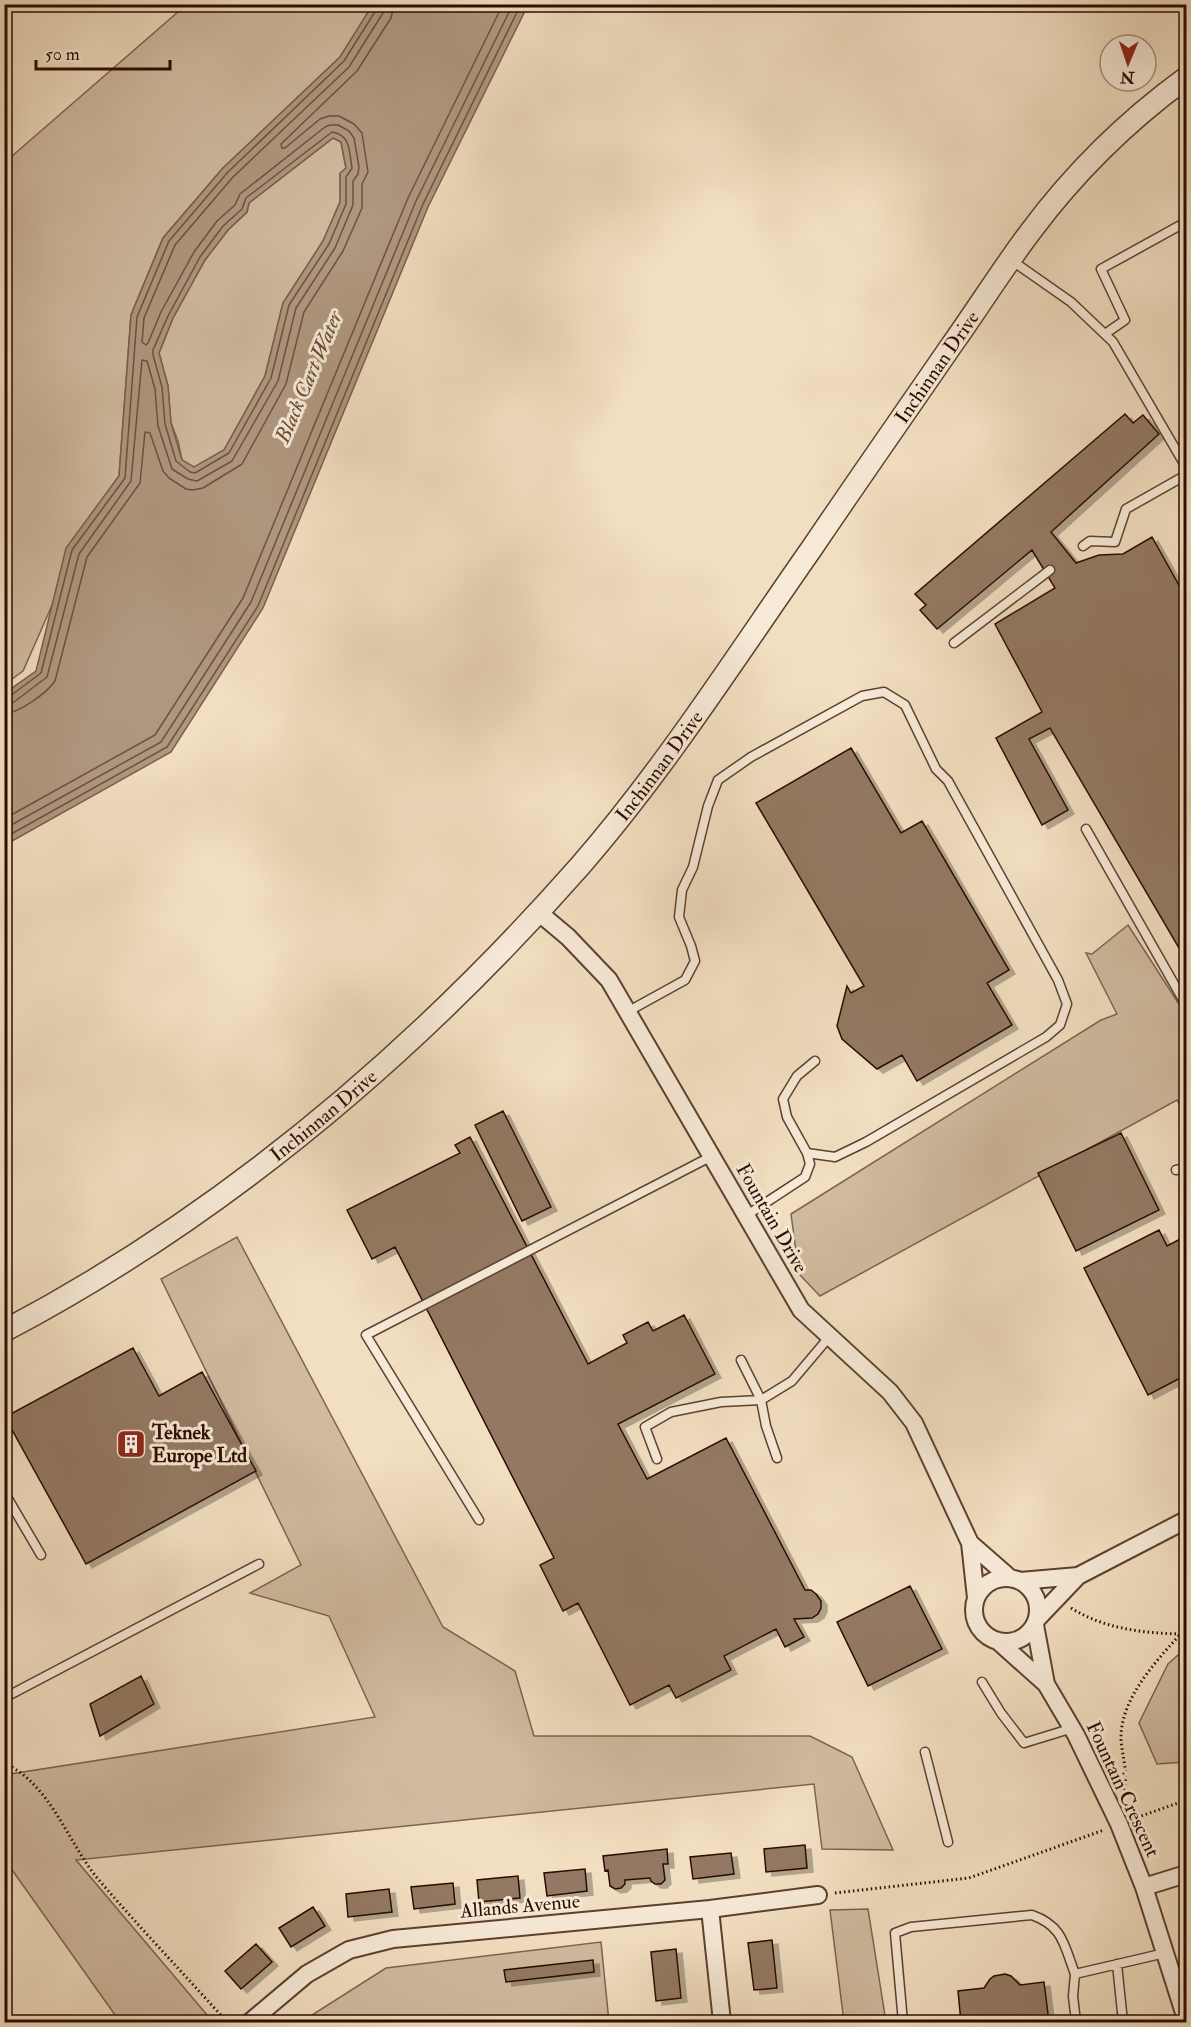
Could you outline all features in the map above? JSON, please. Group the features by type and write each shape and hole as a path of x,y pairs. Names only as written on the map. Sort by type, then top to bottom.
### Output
{"street":[{"name":"Inchinnan Drive","path":"4,1331 46,1309 120,1264 227,1192 374,1074 488,966 581,865 699,711 1039,221 1097,154 1134,118 1186,78"},
{"name":"Fountain Drive","path":"537,911 568,937 609,980 801,1310 890,1392 914,1423 970,1543 976,1598"},
{"path":"1078,1576 1000,1578 990,1582 976,1598 975,1620 980,1630 988,1638 1010,1643 1021,1639 1029,1634 1078,1576 1186,1520"},
{"name":"Fountain Drive","path":"970,1543 1015,1579"},
{"path":"1015,1579 1027,1585 1037,1600 1039,1609 1037,1622"},
{"name":"Fountain Crescent","path":"1037,1622 1046,1683"},
{"name":"Fountain Crescent","path":"999,1642 1046,1683 1072,1728 1110,1804 1144,1887 1186,2019"},
{"path":"1144,1887 1186,1874"},
{"name":"Allands Avenue","path":"250,2022 307,1974 349,1950 393,1939 710,1909 818,1895"},
{"path":"710,1909 722,2022"}],"lane":[{"path":"1105,334 1125,320 1101,269 1186,222"},
{"path":"1011,260 1071,302 1113,342 1186,467"},
{"path":"1083,546 1090,541 1115,542 1125,509 1186,475"},
{"path":"954,643 1050,570"},
{"path":"627,1012 685,980 695,961 679,917 682,890 693,867 708,807 718,780 751,757 862,696 884,692 904,705 936,769 948,781 1058,980 1066,1004 1060,1025 1046,1037 866,1142 836,1157 807,1153"},
{"path":"1086,829 1186,1005"},
{"path":"747,1215 805,1177 810,1164 807,1153 787,1117 783,1099 797,1076 815,1061"},
{"path":"478,1520 366,1335 712,1156"},
{"path":"1176,1170 1186,1168"},
{"path":"657,1459 645,1427 671,1412 721,1402 761,1400 792,1381 830,1336"},
{"path":"741,1360 761,1400 766,1426 777,1458"},
{"path":"4,1492 41,1555"},
{"path":"4,1698 259,1564"},
{"path":"982,1682 1001,1713 1024,1743 1072,1728"},
{"path":"925,1752 948,1842"},
{"path":"903,2022 895,1933 911,1927 1032,1915 1047,1920 1061,1935 1075,1974 1073,1996 1076,2022"},
{"path":"1075,1974 1165,1953"},
{"path":"1117,1964 1123,2022"}],"path":[{"path":"1061,1595 1067,1605 1102,1623 1125,1630 1181,1634"},
{"path":"1110,1804 1121,1796 1127,1782 1121,1736 1130,1699 1153,1665 1186,1628"},
{"path":"4,1763 14,1768 37,1788 96,1877 227,2022"},
{"path":"818,1895 969,1878 1186,1800"}],"shaded area":[{"path":"186,5 373,5 340,57 223,168 163,238 131,315 119,476 67,548 53,603 23,671 5,684 4,163"},
{"path":"333,138 341,142 346,168 340,174 340,202 323,241 283,303 265,376 224,450 194,468 182,460 171,423 168,386 159,353 173,318 205,260 228,230 247,212 249,203"},
{"path":"1128,925 1186,1015 1186,1114 1177,1100 820,1296 799,1274 791,1214 1101,1020 1117,1014 1086,953 1092,954"},
{"path":"237,1237 443,1627 515,1671 534,1736 810,1736 852,1757 893,1850 822,1849 814,1784 76,1860 213,2022 120,2022 5,1860 4,1775 375,1717 329,1616 250,1593 301,1565 161,1279"},
{"path":"1186,1648 1186,1762 1157,1764 1139,1723 1168,1664"},
{"path":"868,1909 886,2022 844,2022 830,1910"},
{"path":"601,1942 609,2022 301,2022 386,1968"}],"water":[{"name":"Black Cart Water","path":"373,4 528,5 428,207 263,608 171,752 5,845 5,693 36,671 66,548 119,476 131,315 163,238 223,168 340,57","holes":["333,138 341,142 346,168 340,173 340,202 323,241 283,303 265,376 224,450 194,467 182,460 171,423 168,386 159,353 173,318 205,260 228,230 247,212 249,203"]}],"building":[{"path":"1125,414 1133,423 1143,415 1159,434 1051,532 1076,563 1099,555 1123,554 1152,537 1186,598 1186,960 1050,728 1029,739 1068,810 1042,825 996,738 1042,712 995,624 1055,588 1032,550 937,629 920,610 926,605 915,594"},
{"path":"851,748 901,833 922,821 1009,970 987,983 1012,1025 917,1081 902,1055 877,1069 842,1039 837,1026 847,986 851,993 864,986 756,803"},
{"path":"503,1111 551,1207 522,1221 475,1125"},
{"path":"1121,1133 1159,1210 1076,1251 1038,1173"},
{"path":"470,1137 588,1364 627,1343 623,1335 648,1322 653,1331 684,1315 715,1374 618,1424 647,1479 726,1438 805,1590 811,1590 821,1601 818,1614 812,1618 794,1619 804,1637 785,1647 776,1629 724,1656 731,1670 676,1698 669,1685 630,1705 578,1603 563,1611 540,1565 554,1558 395,1247 372,1259 347,1210 460,1153 455,1145"},
{"path":"1159,1230 1167,1246 1186,1236 1186,1375 1148,1395 1084,1268"},
{"name":"Teknek Europe Ltd","path":"133,1348 159,1396 202,1372 256,1471 86,1564 5,1417"},
{"path":"910,1586 942,1649 868,1686 837,1622"},
{"path":"141,1676 154,1704 100,1736 90,1704"},
{"path":"805,1845 807,1868 766,1872 764,1849"},
{"path":"667,1849 668,1864 663,1864 665,1880 661,1884 655,1884 650,1878 625,1880 621,1888 615,1889 610,1886 603,1856"},
{"path":"731,1853 734,1874 693,1879 690,1857"},
{"path":"585,1869 587,1891 547,1896 544,1873"},
{"path":"518,1876 520,1898 479,1902 477,1880"},
{"path":"453,1883 455,1904 414,1909 411,1887"},
{"path":"389,1889 392,1912 348,1917 346,1894"},
{"path":"313,1907 325,1926 291,1947 279,1928"},
{"path":"772,1940 777,1988 754,1990 748,1943"},
{"path":"256,1944 272,1962 241,1989 225,1971"},
{"path":"676,1949 681,1998 656,2001 651,1952"},
{"path":"593,1960 594,1972 506,1982 504,1970"},
{"path":"1005,1974 1011,1976 1020,1985 1044,1982 1049,2022 961,2022 958,1991 984,1988 994,1976"},
{"path":"779,2016 780,2022 757,2022 757,2019"}],"place":[{"name":"Teknek Europe Ltd","path":"131,1444"}]}
